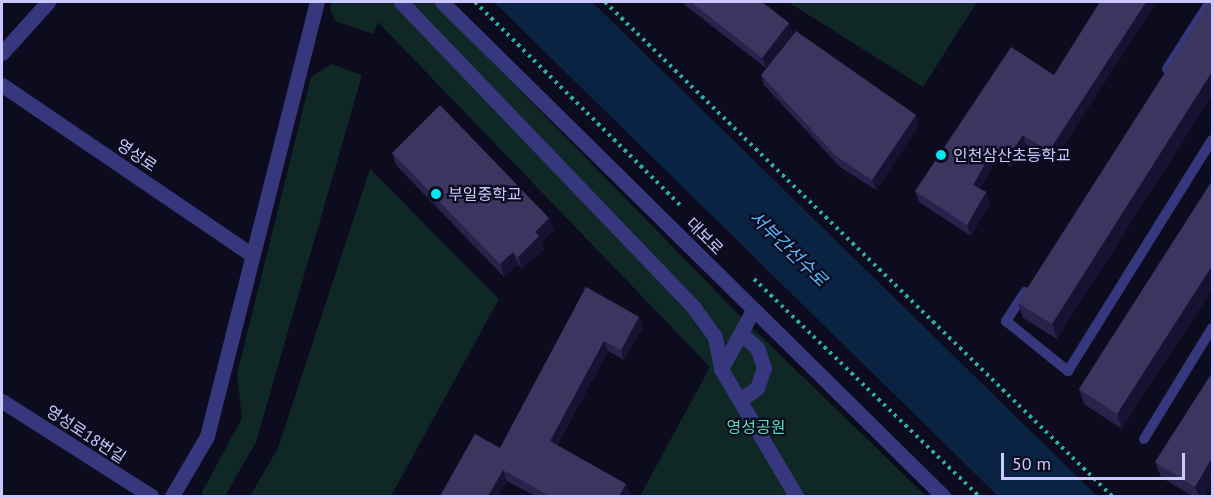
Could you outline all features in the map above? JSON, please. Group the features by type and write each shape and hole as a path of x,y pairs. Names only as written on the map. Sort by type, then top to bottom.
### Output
{"street":[{"path":"2,53 48,2"},
{"path":"172,496 207,436 317,2"},
{"path":"401,2 694,308 715,337 721,369 796,496"},
{"name":"대보로","path":"442,2 943,496"},
{"name":"영성로","path":"2,85 252,255"},
{"path":"721,369 753,310"},
{"path":"740,400 757,388 764,368 758,349 741,333"},
{"name":"영성로18번길","path":"2,401 151,496"}],"lane":[{"path":"1159,81 1210,2"},
{"path":"1032,282 1006,321 1068,371 1212,140"},
{"path":"1144,439 1212,328"}],"path":[{"path":"475,2 684,210"},
{"path":"605,2 1112,496"},
{"path":"750,275 980,496"}],"green space":[{"name":"영성공원","path":"332,2 434,2 739,315 926,496 640,496 710,367 378,22 373,34 335,21 330,8"},
{"path":"788,2 977,2 923,87"},
{"path":"331,64 362,75 256,442 225,496 203,496 202,492 242,418 237,374 311,77"},
{"path":"370,169 499,299 391,496 250,496 278,448"}],"water":[{"name":"서부간선수로","path":"494,2 592,2 1097,496 998,496"}],"building":[{"path":"691,2 762,2 789,23 762,58"},
{"path":"1100,2 1146,2 1049,151 1023,135 1008,157 994,148 973,185 986,192 967,225 915,191 1011,47 1054,75"},
{"path":"1212,2 1212,72 1052,324 1018,303"},
{"path":"796,31 916,115 872,180 836,156 761,75"},
{"path":"440,105 549,218 535,232 539,236 518,257 513,252 500,264 392,153"},
{"path":"1212,181 1212,266 1117,414 1079,389"},
{"path":"586,287 639,317 621,350 604,341 550,441 626,484 619,496 550,496 503,470 488,496 440,496 475,434 500,448"},
{"path":"1212,373 1212,458 1195,487 1155,462"}],"place":[{"name":"인천삼산초등학교","path":"941,155"},
{"name":"부일중학교","path":"436,194"}]}
